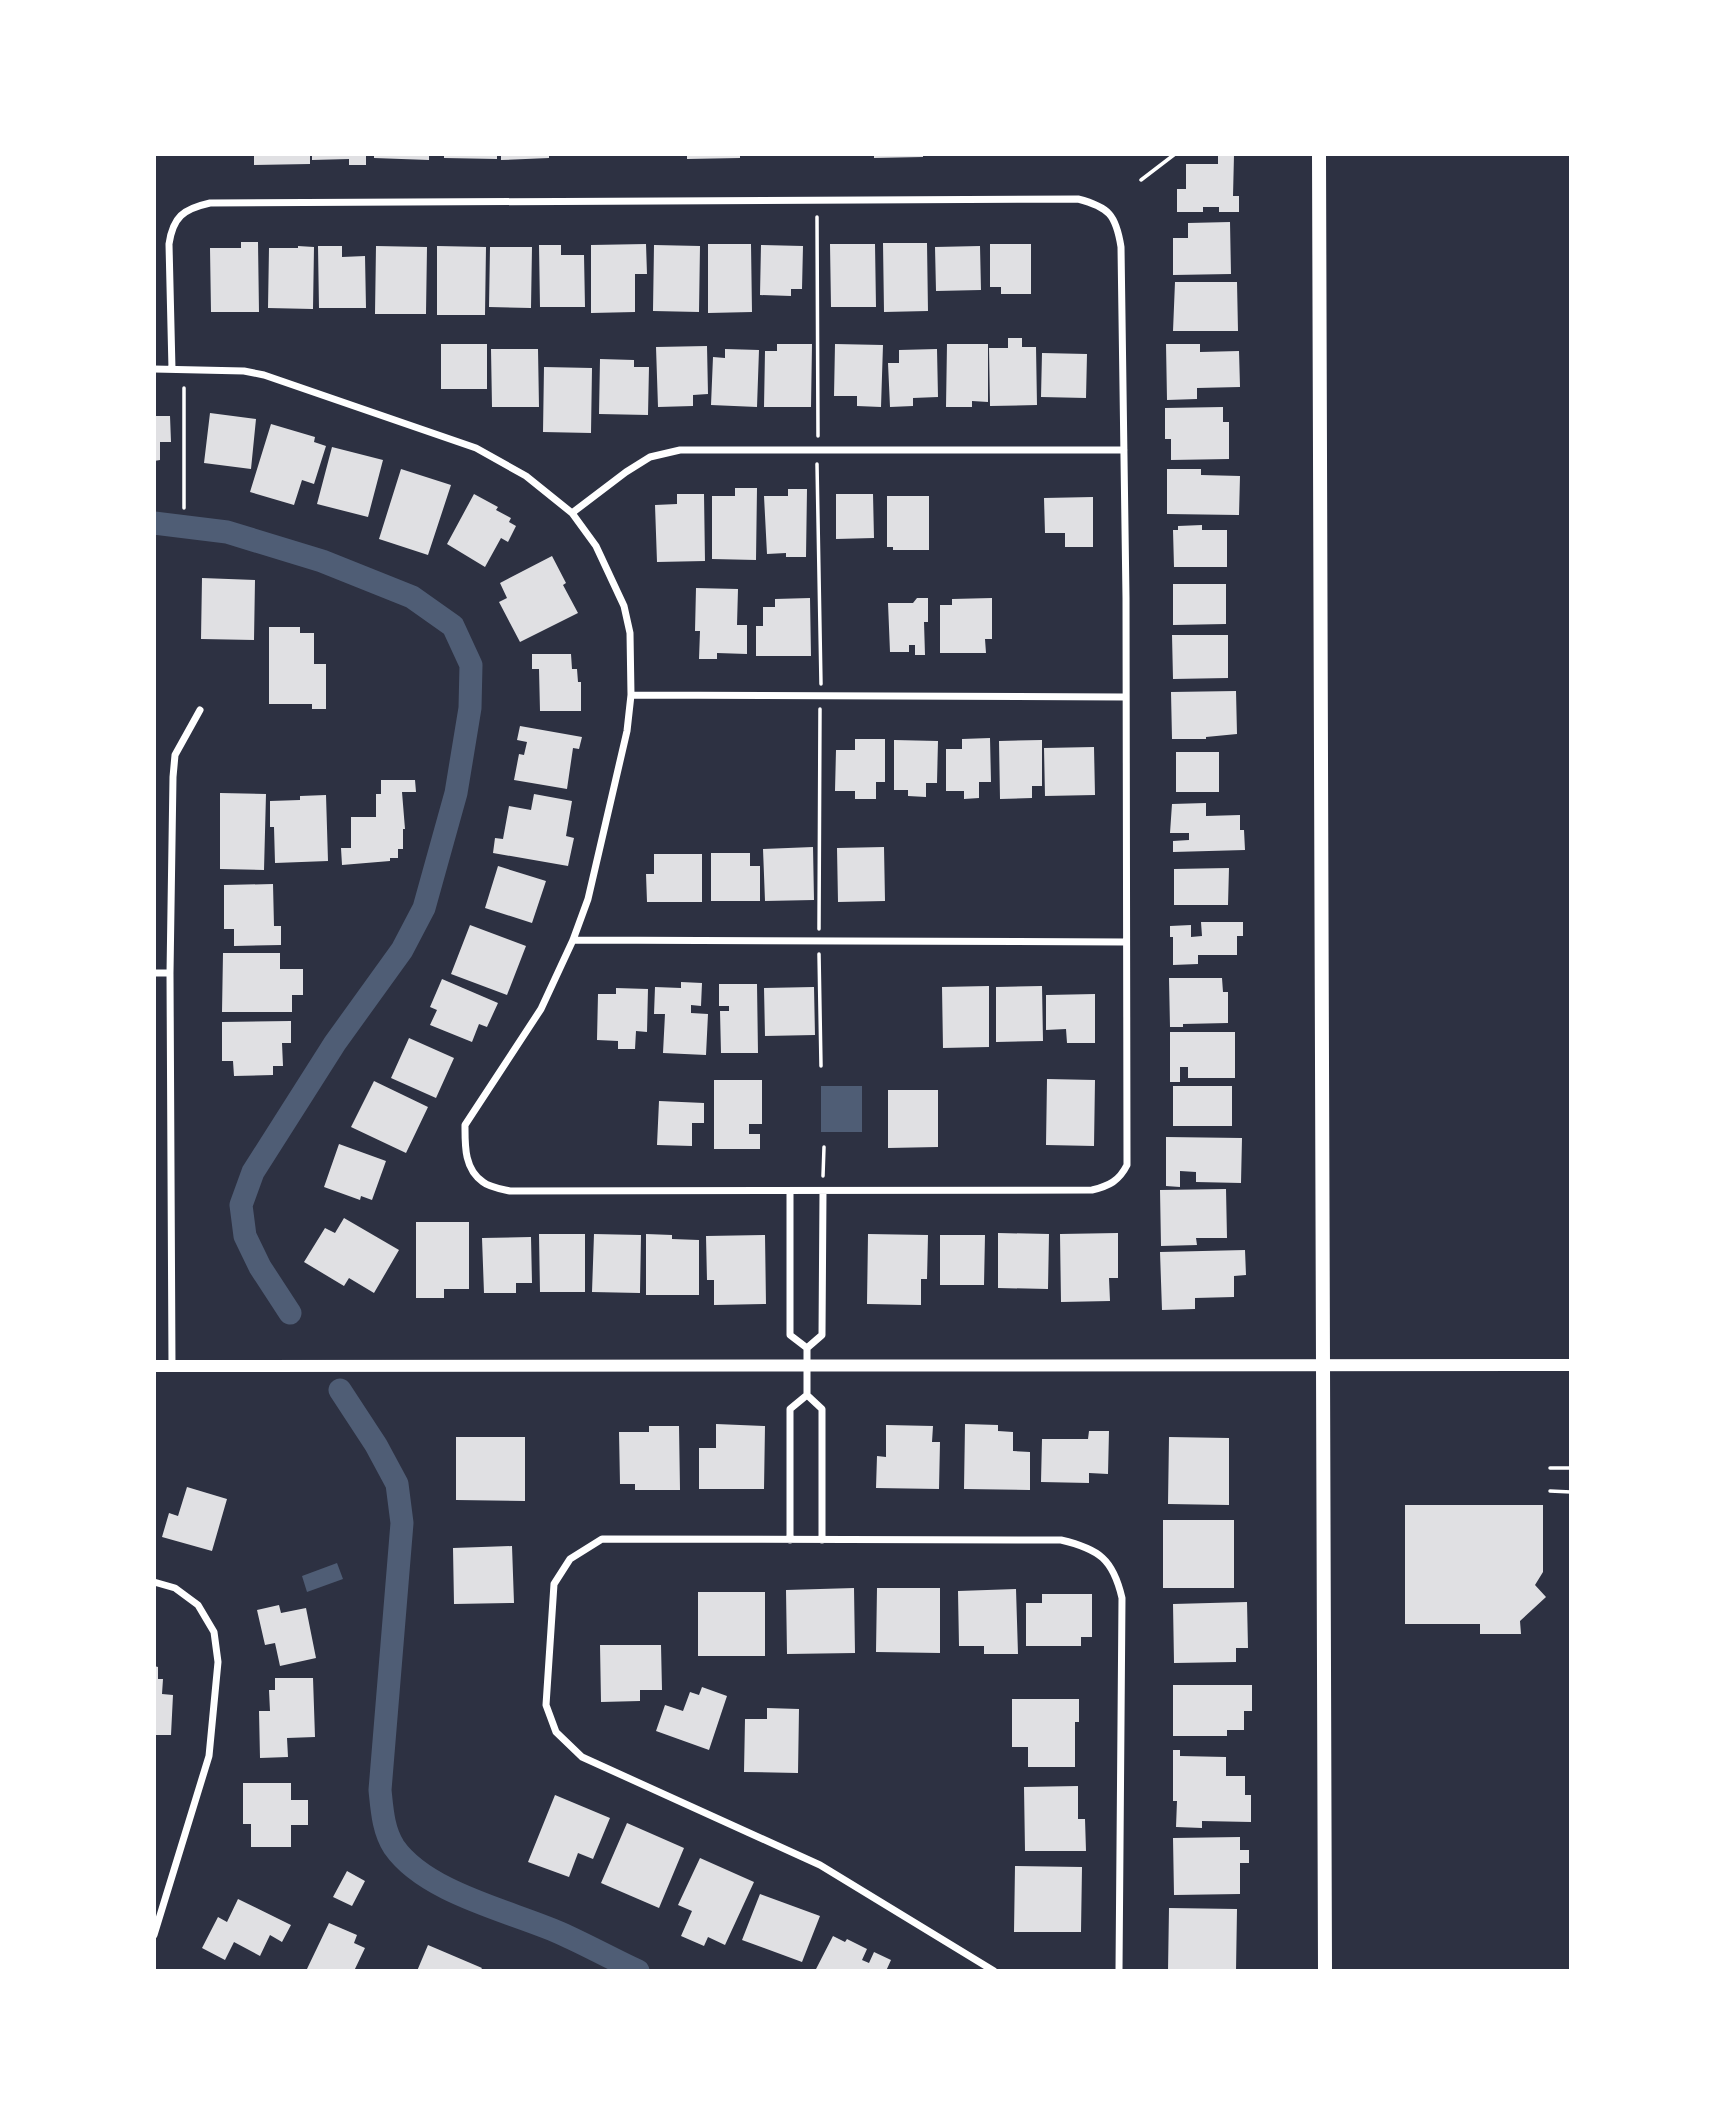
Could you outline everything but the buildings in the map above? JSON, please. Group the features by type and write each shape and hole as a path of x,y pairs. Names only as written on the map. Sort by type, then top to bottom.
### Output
{"main road":[{"path":"1319,154 1325,1971"}],"street":[{"path":"154,369 244,371 264,375 476,448 526,476 572,513 596,546 624,607 630,633 631,695 626,731 588,899 573,940 541,1009 465,1125 469,1168 483,1183 510,1191 823,1192 1092,1190 1116,1181 1127,1165 1124,450 1121,247 1118,229 1110,213 1095,203 1078,199 210,203 193,206 180,216 172,228 169,244 172,369"},
{"path":"572,513 625,472 650,457 680,450 1124,450"},
{"path":"631,695 1124,696"},
{"path":"172,1366 170,974 173,777 176,755 200,710"},
{"path":"573,940 1126,942"},
{"path":"154,974 170,974"},
{"path":"790,1192 790,1335 807,1348"},
{"path":"822,1540 822,1409 807,1395 807,1348 822,1335 823,1192"},
{"path":"154,1366 1571,1365"},
{"path":"790,1540 790,1409 807,1395"},
{"path":"994,1971 820,1865 582,1757 556,1732 546,1705 554,1584 570,1559 602,1539 1061,1540 1084,1546 1104,1557 1117,1577 1122,1598 1119,1971"},
{"path":"154,1582 176,1588 198,1605 214,1632 218,1662 209,1756 154,1935"}],"path":[{"path":"1141,180 1175,154"},
{"path":"817,217 820,696 818,942 821,1066"},
{"path":"184,388 184,508"},
{"path":"823,1192 824,1147"},
{"path":"1550,1468 1571,1468"},
{"path":"1550,1491 1571,1492"}],"water":[{"path":"821,1086 862,1086 862,1132 821,1132"},
{"path":"337,1563 343,1579 307,1592 302,1576"}],"waterway":[{"path":"154,523 227,532 322,561 412,597 453,626 471,665 470,708 456,793 424,908 402,950 335,1043 253,1172 241,1205 245,1236 260,1267 290,1313"},
{"path":"340,1390 376,1445 397,1484 402,1523 380,1790 390,1840 408,1863 447,1889 560,1933 638,1971"}]}
